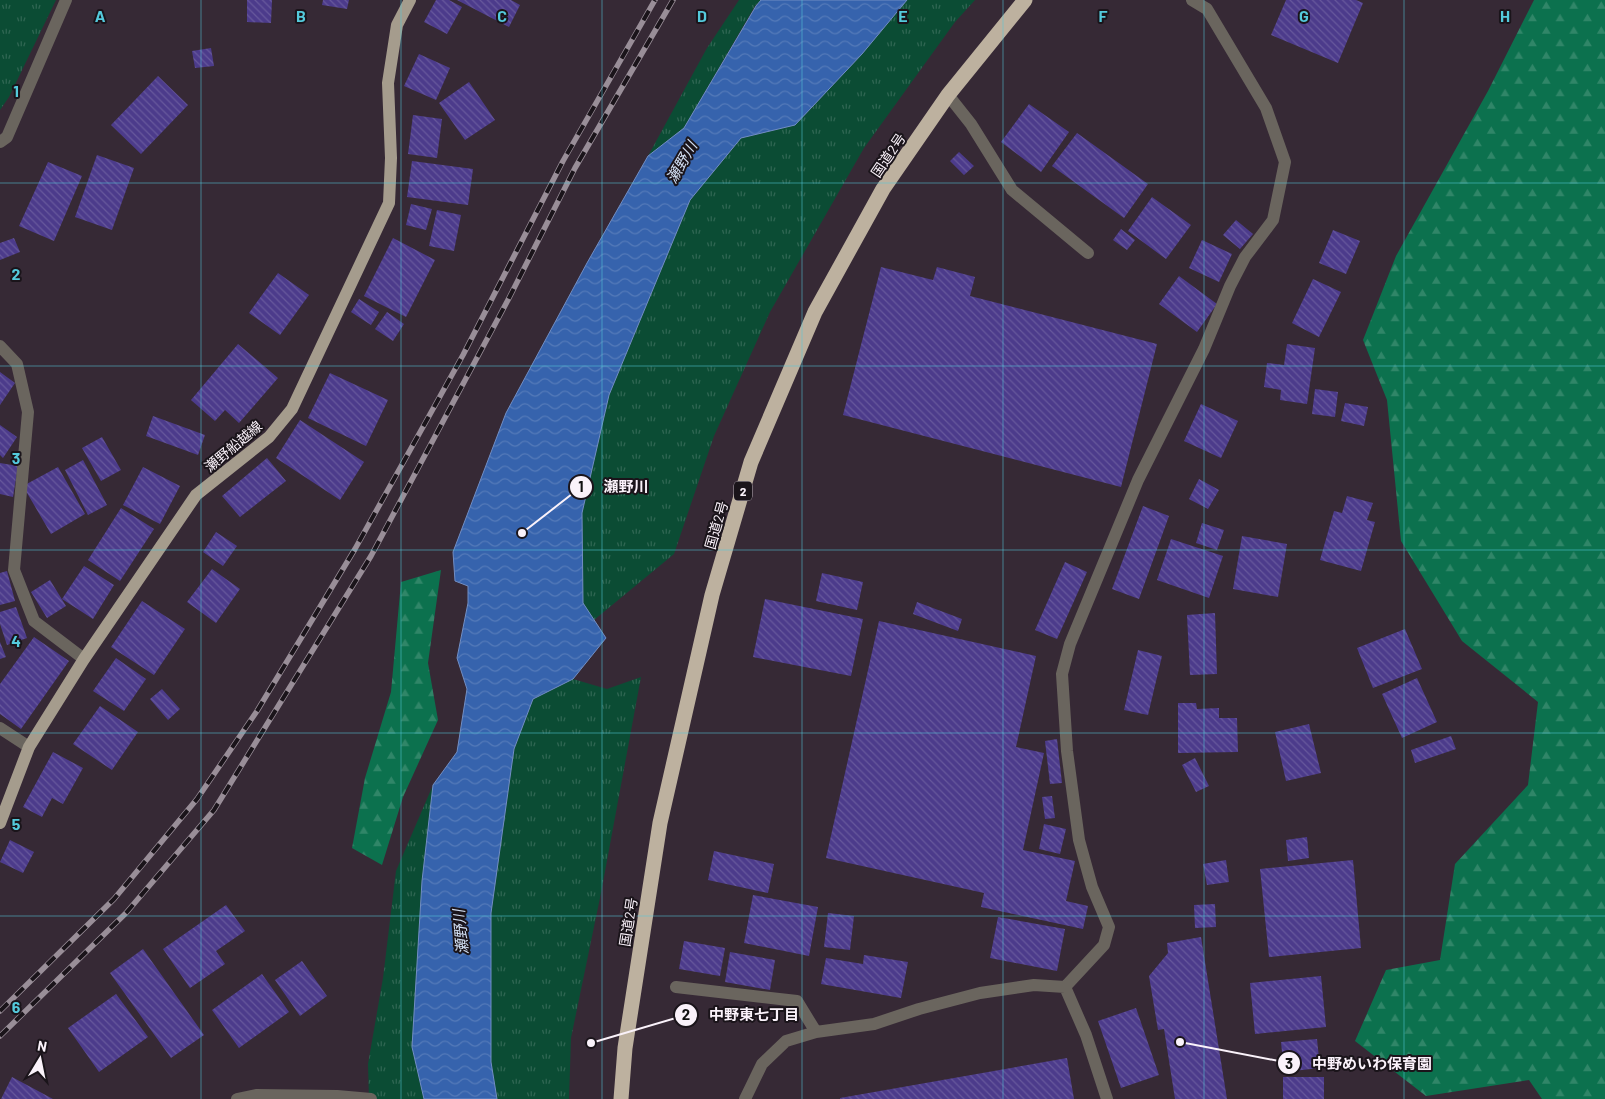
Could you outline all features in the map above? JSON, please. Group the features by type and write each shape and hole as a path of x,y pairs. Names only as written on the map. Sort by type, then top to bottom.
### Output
{"highway":[{"name":"国道2号","path":"622,1099 626,1048 660,823 712,595 751,462 815,312 884,189 948,95 1026,0"}],"main road":[{"name":"瀬野船越線","path":"0,824 29,747 84,659 196,495 270,437 292,409 389,203 391,158 388,83 397,25 410,0"}],"street":[{"path":"0,142 7,136 66,0"},
{"path":"1065,987 1104,945 1109,927 1092,887 1079,840 1066,751 1062,674 1068,652 1138,480 1204,349 1230,286 1245,257 1273,220 1285,162 1266,108 1207,9 1192,0"},
{"path":"948,95 970,124 1012,190 1088,253"},
{"path":"0,346 17,364 28,412 14,570 34,621 84,659"},
{"path":"0,728 29,747"},
{"path":"748,1098 762,1064 786,1041 816,1032 874,1024 919,1009 980,993 1034,985 1065,987"},
{"path":"676,987 797,1001 816,1032"},
{"path":"1065,987 1086,1035 1107,1099"},
{"path":"237,1099 256,1095 314,1098 337,1096 371,1099"}],"green space":[{"path":"0,0 56,0 9,97 0,110"},
{"path":"739,0 761,0 755,6 684,128 648,156 707,48"},
{"path":"907,0 975,0 955,22 864,148 770,312 714,436 674,554 594,620 583,603 582,513 609,395 690,200 741,138 795,125 862,54"},
{"path":"1534,0 1605,0 1605,1099 1542,1099 1529,1080 1426,1096 1355,1041 1386,970 1440,960 1455,864 1528,785 1538,702 1462,641 1401,541 1387,400 1363,340 1396,256 1488,91"},
{"path":"441,570 428,663 438,720 403,797 382,865 352,848 365,778 391,692 401,582"},
{"path":"641,677 601,893 571,1038 569,1099 497,1099 491,1062 491,913 514,749 533,699 573,679 607,689"},
{"path":"433,785 422,881 412,1047 424,1099 369,1099 368,1064 383,978 396,871"}],"water":[{"name":"瀬野川","path":"761,0 907,0 862,54 795,125 741,138 690,200 609,395 582,513 583,603 606,638 573,679 533,699 514,749 491,913 491,1062 497,1099 424,1099 412,1047 422,881 433,785 457,752 467,689 457,658 468,603 468,586 455,581 453,552 506,413 587,263 648,156 684,128"}],"building":[{"path":"247,0 272,0 271,23 247,22"},
{"path":"323,0 349,0 347,9 322,5"},
{"path":"436,0 449,0 462,7 447,34 424,22"},
{"path":"457,0 511,0 520,5 509,27"},
{"path":"1286,0 1356,0 1363,3 1338,63 1271,35"},
{"path":"211,48 214,66 195,68 192,51"},
{"path":"419,54 450,68 436,100 404,86"},
{"path":"158,76 188,105 141,154 111,125"},
{"path":"469,82 495,120 465,140 439,103"},
{"path":"1029,104 1069,132 1041,172 1001,142"},
{"path":"413,115 442,119 437,158 408,154"},
{"path":"1077,133 1148,184 1124,218 1052,166"},
{"path":"959,152 974,166 964,175 950,161"},
{"path":"97,155 134,168 112,230 75,217"},
{"path":"412,161 473,169 468,205 407,197"},
{"path":"48,162 82,176 54,241 19,226"},
{"path":"1152,197 1191,225 1166,259 1128,231"},
{"path":"411,204 432,209 426,230 406,225"},
{"path":"437,210 461,215 454,251 429,246"},
{"path":"1236,220 1253,234 1240,249 1223,235"},
{"path":"1121,229 1135,240 1127,250 1113,240"},
{"path":"1333,230 1360,241 1346,274 1319,263"},
{"path":"14,238 20,252 0,260 0,243"},
{"path":"393,238 435,260 406,317 364,296"},
{"path":"1202,240 1232,254 1219,282 1189,268"},
{"path":"881,267 933,280 937,267 975,277 970,296 1157,344 1121,487 843,415"},
{"path":"278,273 309,295 280,335 249,313"},
{"path":"1179,276 1217,304 1197,332 1159,304"},
{"path":"1313,279 1341,292 1319,337 1292,323"},
{"path":"359,299 379,312 371,325 351,312"},
{"path":"387,312 404,324 393,341 375,329"},
{"path":"238,344 278,378 239,423 225,410 215,421 191,400"},
{"path":"1287,344 1315,348 1307,404 1280,400 1281,390 1264,387 1267,363 1284,365"},
{"path":"0,372 15,383 0,405"},
{"path":"330,373 388,400 366,446 308,418"},
{"path":"1315,389 1338,392 1335,417 1312,414"},
{"path":"1345,403 1368,407 1364,426 1341,421"},
{"path":"1201,404 1238,421 1221,458 1184,441"},
{"path":"153,416 205,435 198,455 146,436"},
{"path":"300,420 364,462 340,500 276,458"},
{"path":"0,425 17,437 3,458 0,455"},
{"path":"102,437 121,470 101,481 82,448"},
{"path":"267,458 286,481 240,517 222,496"},
{"path":"83,460 107,505 88,515 65,470"},
{"path":"0,463 18,466 13,497 0,494"},
{"path":"58,467 85,514 51,534 23,486"},
{"path":"143,467 180,486 160,524 123,505"},
{"path":"1199,479 1219,490 1208,509 1189,499"},
{"path":"1347,496 1373,503 1367,520 1375,522 1361,571 1320,560 1334,511 1342,513"},
{"path":"1143,506 1169,516 1139,599 1112,589"},
{"path":"121,508 154,529 120,581 88,560"},
{"path":"1202,523 1224,530 1217,550 1196,543"},
{"path":"216,532 237,546 223,566 203,552"},
{"path":"1242,536 1287,544 1278,597 1233,589"},
{"path":"1171,539 1223,556 1209,598 1157,580"},
{"path":"1065,562 1087,572 1057,639 1035,630"},
{"path":"84,566 114,585 93,619 62,599"},
{"path":"212,569 240,589 216,623 187,602"},
{"path":"7,571 15,601 0,605 0,573"},
{"path":"822,573 863,582 857,610 816,601"},
{"path":"50,580 66,606 47,618 31,592"},
{"path":"765,599 863,619 851,676 753,657"},
{"path":"142,601 185,629 154,675 111,647"},
{"path":"917,602 962,619 958,631 913,614"},
{"path":"16,607 27,638 7,645 0,624 0,612"},
{"path":"1215,613 1217,674 1190,675 1187,615"},
{"path":"879,621 1036,656 1016,747 1044,753 1023,850 1075,861 1066,901 1088,906 1083,929 981,907 984,893 826,858"},
{"path":"1405,629 1422,669 1373,688 1357,648"},
{"path":"34,637 69,661 21,729 0,714 0,684"},
{"path":"0,642 6,657 0,659"},
{"path":"1138,650 1162,656 1148,715 1124,710"},
{"path":"116,658 146,679 124,711 93,691"},
{"path":"1417,678 1437,722 1402,738 1382,694"},
{"path":"162,689 180,709 168,720 150,699"},
{"path":"1178,703 1196,703 1197,709 1219,708 1219,718 1237,718 1238,752 1178,753"},
{"path":"100,706 138,732 112,770 73,744"},
{"path":"1309,724 1321,773 1286,781 1275,732"},
{"path":"1451,736 1456,749 1415,763 1411,750"},
{"path":"1057,739 1062,783 1050,784 1045,741"},
{"path":"53,752 83,768 63,804 52,798 42,817 23,807"},
{"path":"1195,758 1209,786 1196,792 1182,765"},
{"path":"1052,796 1055,818 1045,819 1042,797"},
{"path":"1044,824 1066,829 1060,854 1039,849"},
{"path":"1307,837 1309,858 1288,861 1286,840"},
{"path":"10,840 34,852 23,873 0,862"},
{"path":"714,851 774,864 768,893 708,880"},
{"path":"1226,860 1229,882 1207,885 1203,864"},
{"path":"1353,860 1361,948 1269,957 1260,869"},
{"path":"753,895 818,907 809,956 744,943"},
{"path":"1215,904 1216,927 1195,928 1194,905"},
{"path":"226,905 245,931 216,951 225,964 190,988 163,949"},
{"path":"828,913 854,916 850,950 824,947"},
{"path":"998,917 1065,929 1057,971 990,958"},
{"path":"1201,937 1227,1099 1175,1099 1164,1029 1158,1030 1149,976 1168,953 1167,943"},
{"path":"684,941 725,948 720,976 679,969"},
{"path":"143,949 204,1035 171,1058 110,973"},
{"path":"730,952 775,960 770,990 725,982"},
{"path":"864,955 908,962 901,998 821,984 826,958 863,964"},
{"path":"302,961 327,996 300,1016 275,980"},
{"path":"262,974 289,1012 239,1048 212,1010"},
{"path":"1321,976 1326,1027 1255,1034 1250,983"},
{"path":"116,994 148,1037 99,1072 68,1028"},
{"path":"1136,1008 1159,1075 1121,1088 1098,1021"},
{"path":"1317,1039 1320,1068 1284,1072 1281,1042"},
{"path":"1067,1058 1074,1099 840,1099 840,1098"},
{"path":"12,1077 53,1099 1,1099"},
{"path":"1283,1077 1324,1077 1324,1099 1283,1099"}],"railway":[{"path":"0,1011 114,899 197,799 257,711 355,549 463,355 563,161 655,0"},
{"path":"0,1036 126,913 214,810 371,556 509,298 575,168 673,0"}],"place":[{"name":"瀬野川","path":"522,533"},
{"name":"中野めいわ保育園","path":"1180,1042"},
{"name":"中野東七丁目","path":"591,1043"}]}
